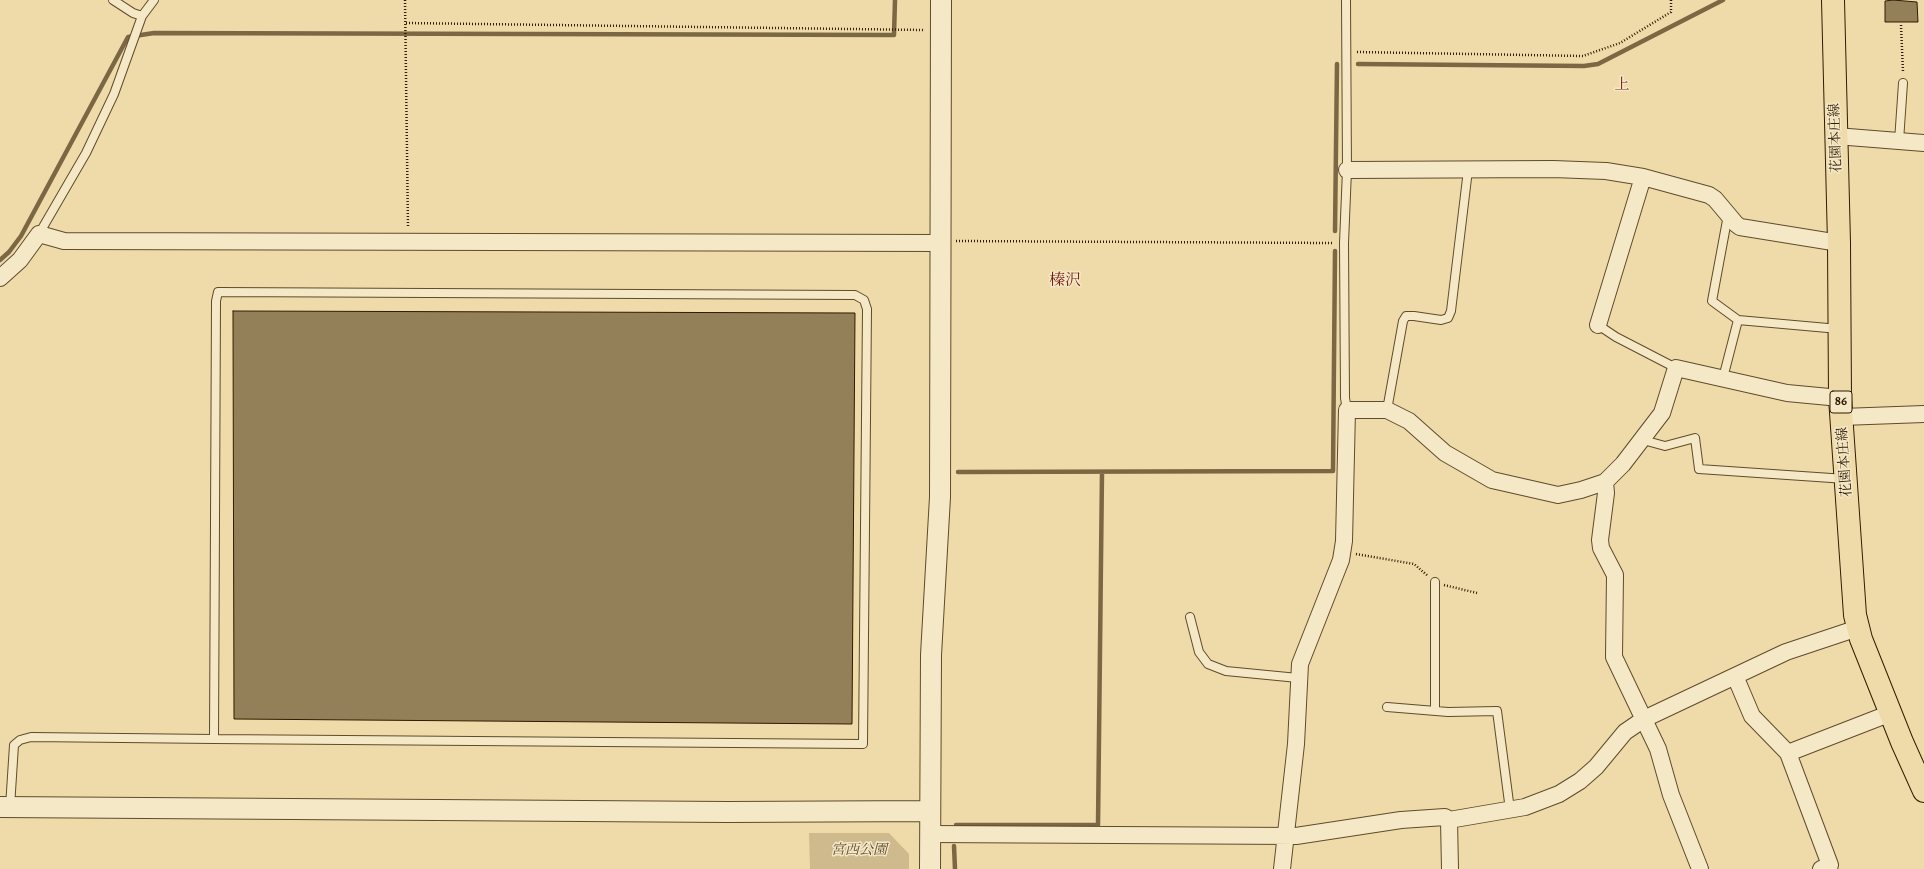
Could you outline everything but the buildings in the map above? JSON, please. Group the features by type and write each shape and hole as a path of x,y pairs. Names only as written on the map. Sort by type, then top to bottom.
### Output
{"main road":[{"name":"花園本庄線","path":"1833,0 1839,243 1841,408 1854,608 1858,628 1891,713 1924,791"}],"street":[{"path":"930,869 931,655 940,497 942,0"},
{"path":"1836,136 1924,144"},
{"path":"1347,170 1598,170 1643,177 1709,195 1715,199 1740,227 1839,243"},
{"path":"1598,325 1643,177"},
{"path":"0,278 20,260 39,234 64,241 941,243"},
{"path":"1282,869 1296,744 1298,678 1304,651 1342,552 1344,541 1347,410 1388,410 1409,421 1445,453 1492,480 1558,494 1581,490 1605,482 1643,440 1662,413 1676,368 1786,393 1841,408 1924,414"},
{"path":"1605,482 1606,493 1600,540 1601,548 1616,575 1614,657 1658,749 1671,795 1700,869"},
{"path":"930,834 1285,835 1318,833 1401,820 1445,817 1449,820 1510,810 1544,801 1572,787 1596,766 1625,732 1644,719 1786,652 1858,628"},
{"path":"1735,676 1752,716 1788,753 1830,866 1822,869"},
{"path":"1788,753 1891,713"},
{"path":"5,807 720,812 930,810"},
{"path":"1449,820 1450,869"}],"lane":[{"path":"114,0 133,13 142,16"},
{"path":"39,234 86,153 114,94 142,16 154,0"},
{"path":"1346,0 1347,170 1344,243 1345,398 1347,410"},
{"path":"1899,141 1903,83"},
{"path":"1388,410 1403,321 1406,316 1441,320 1448,318 1451,311 1468,170"},
{"path":"1728,215 1712,301 1738,320 1840,329"},
{"path":"5,807 14,745 20,740 31,737 214,739 862,744 867,309 864,300 855,295 218,292 216,309 214,739"},
{"path":"1723,378 1738,320"},
{"path":"1598,325 1616,338 1676,368"},
{"path":"1643,440 1665,446 1694,438 1699,469 1846,479"},
{"path":"1435,582 1435,710"},
{"path":"1190,617 1199,652 1208,664 1226,671 1298,678"},
{"path":"1387,706 1435,710 1497,711 1510,810"}],"path":[{"path":"405,0 408,241"},
{"path":"1346,52 1583,56 1620,43 1672,12 1672,0"},
{"path":"406,23 941,30"},
{"path":"1901,25 1903,83"},
{"path":"941,243 952,241 1344,243"},
{"path":"1342,552 1414,564 1435,582 1477,593"}],"green space":[{"name":"宮西公園","path":"809,833 889,833 909,854 909,869 810,869"}],"waterway":[{"path":"0,260 9,252 21,236 128,37 154,33 894,35 895,0"},
{"path":"1358,64 1584,66 1598,64 1723,0"},
{"path":"1335,231 1337,64"},
{"path":"958,472 1333,471 1335,251"},
{"path":"956,825 1098,825 1102,472"},
{"path":"954,846 955,869"}],"district":[{"name":"上","path":"1622,85"},
{"name":"榛沢","path":"1065,281"}]}
